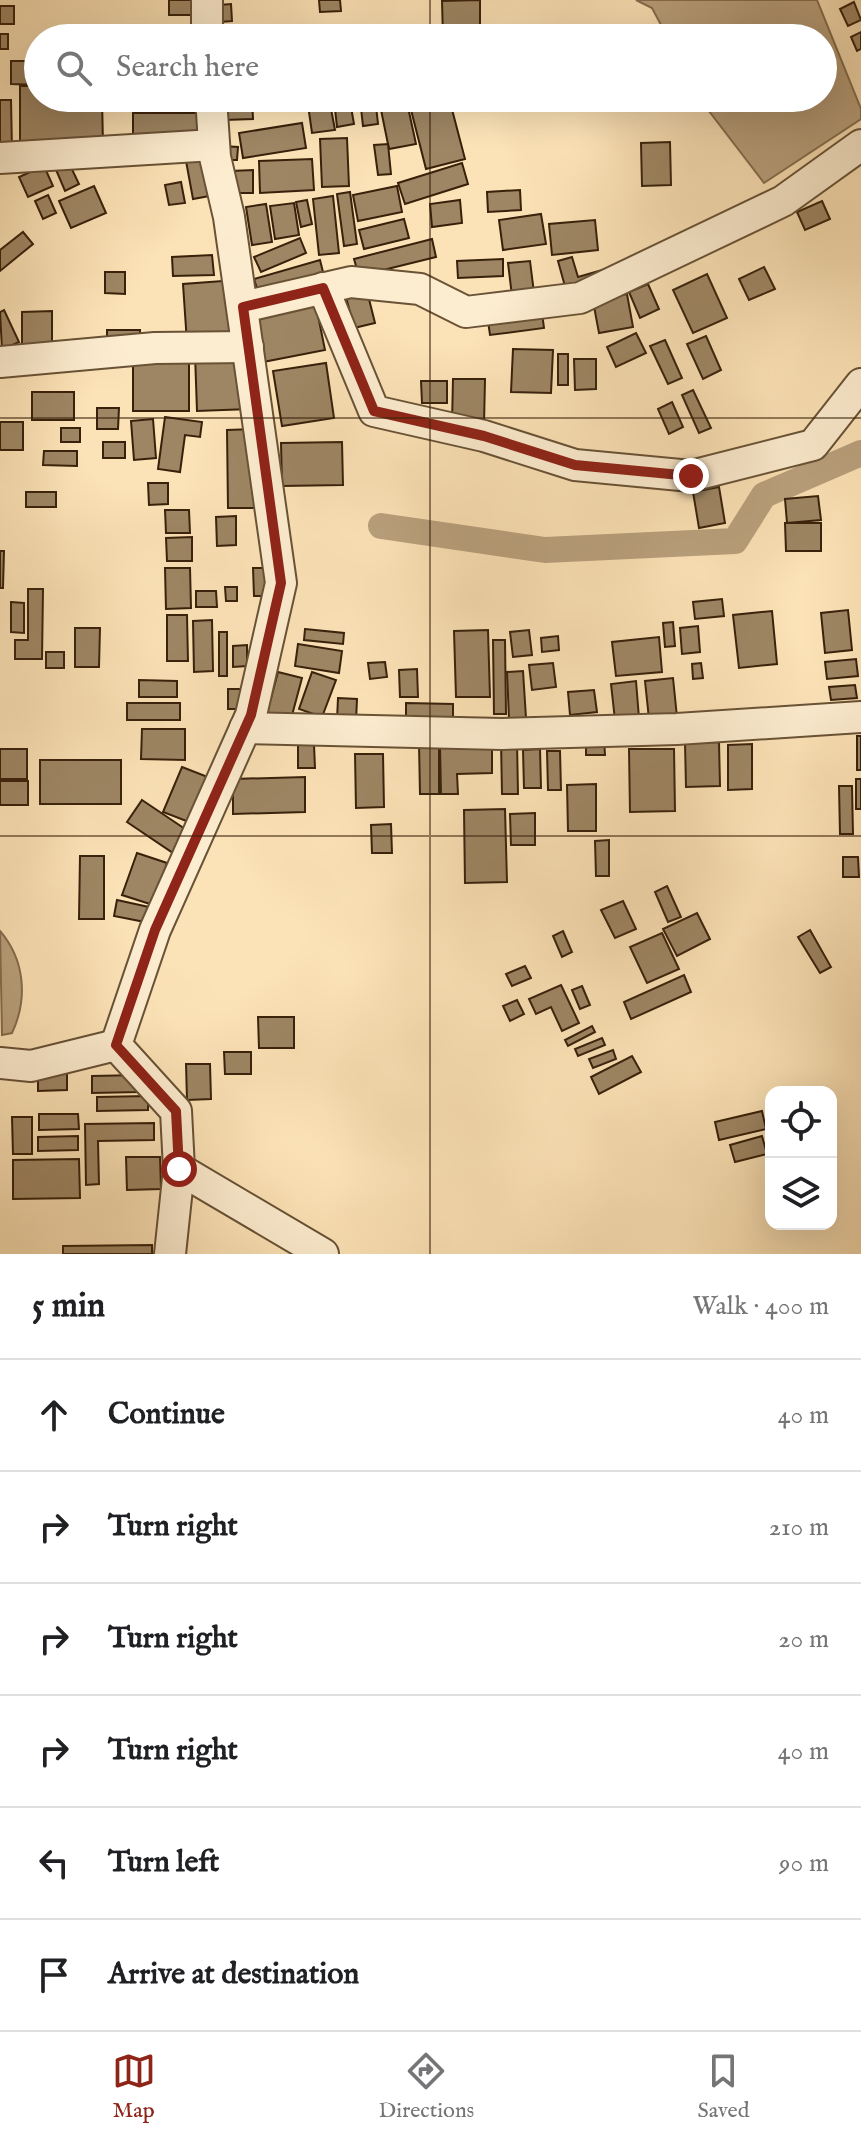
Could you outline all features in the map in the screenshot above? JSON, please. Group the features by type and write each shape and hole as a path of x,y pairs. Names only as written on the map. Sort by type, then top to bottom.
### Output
{"street":[{"path":"207,0 207,24"},
{"path":"116,1045 155,930 251,715 281,583 243,307 214,145 212,112"},
{"path":"0,158 214,145"},
{"path":"243,307 351,282 420,289 466,312 580,298 783,201 861,145"},
{"path":"323,288 374,411 484,436 575,465 691,476 813,445 861,384"},
{"path":"0,362 155,348 248,347"},
{"path":"245,728 502,734 677,729 861,717"},
{"path":"0,1063 31,1066 116,1045"},
{"path":"116,1045 176,1111 179,1169 170,1254"},
{"path":"179,1169 323,1254"}],"shaded area":[{"path":"636,0 817,0 827,24 661,24 652,8"},
{"path":"837,50 861,109 861,119 764,183 710,112 837,112"},
{"path":"0,931 15,954 22,993 12,1033 2,1035"}],"building":[{"path":"169,0 195,0 195,15 169,15"},
{"path":"319,0 340,0 341,11 320,12"},
{"path":"480,0 480,24 443,24 442,1"},
{"path":"854,2 861,20 848,26 840,9"},
{"path":"231,4 232,21 220,22 219,5"},
{"path":"0,6 14,6 14,24 0,24"},
{"path":"861,32 861,49 857,51 851,37"},
{"path":"0,34 8,34 8,49 0,49"},
{"path":"11,61 24,61 24,84 11,84"},
{"path":"20,86 24,86 24,112 102,112 103,145 20,146"},
{"path":"0,100 11,100 12,149 0,149"},
{"path":"224,112 253,112 253,119 224,120"},
{"path":"309,112 332,112 335,130 312,133"},
{"path":"335,112 352,112 354,124 337,127"},
{"path":"361,112 377,112 378,124 363,126"},
{"path":"381,112 409,112 416,144 389,149"},
{"path":"412,112 453,112 465,159 426,169"},
{"path":"133,113 198,113 198,139 133,138"},
{"path":"302,123 306,148 243,158 239,133"},
{"path":"347,138 349,186 322,187 320,139"},
{"path":"670,142 671,185 642,186 641,143"},
{"path":"388,144 391,174 378,175 374,145"},
{"path":"222,146 238,147 237,160 222,160"},
{"path":"209,157 215,195 193,199 186,161"},
{"path":"67,159 79,184 65,191 54,165"},
{"path":"312,159 314,190 260,193 259,161"},
{"path":"462,163 468,184 405,204 398,183"},
{"path":"44,166 53,186 28,197 19,177"},
{"path":"253,170 253,193 231,193 231,171"},
{"path":"181,182 185,203 169,205 165,185"},
{"path":"94,186 106,213 71,228 59,201"},
{"path":"397,186 402,212 358,221 353,195"},
{"path":"520,190 521,210 488,212 487,192"},
{"path":"350,192 357,244 344,246 337,194"},
{"path":"48,195 56,213 43,219 35,201"},
{"path":"333,196 339,253 319,255 313,199"},
{"path":"307,200 312,224 301,227 296,202"},
{"path":"460,200 462,223 432,227 430,204"},
{"path":"822,201 830,219 805,230 797,212"},
{"path":"294,203 299,235 275,239 270,206"},
{"path":"266,204 272,242 252,245 246,207"},
{"path":"541,214 546,244 503,250 499,220"},
{"path":"404,219 409,238 364,249 359,230"},
{"path":"595,220 598,250 552,255 549,224"},
{"path":"23,232 33,244 0,271 0,250"},
{"path":"300,238 306,253 261,272 254,257"},
{"path":"432,239 436,257 359,276 354,259"},
{"path":"212,255 214,275 173,276 172,257"},
{"path":"572,257 578,277 630,262 566,290 558,261"},
{"path":"503,259 503,276 458,278 457,261"},
{"path":"320,260 324,276 259,295 254,279"},
{"path":"530,261 534,293 512,296 508,263"},
{"path":"764,267 775,289 749,300 739,279"},
{"path":"105,272 125,272 125,294 105,293"},
{"path":"707,274 727,318 693,333 673,290"},
{"path":"236,280 240,339 187,343 183,284"},
{"path":"648,284 659,309 640,318 629,292"},
{"path":"366,287 375,323 354,328 345,293"},
{"path":"627,294 633,327 599,333 593,301"},
{"path":"314,296 325,350 263,362 253,308"},
{"path":"541,306 544,328 490,335 487,314"},
{"path":"4,310 19,342 2,350 0,312"},
{"path":"52,311 52,346 22,346 22,312"},
{"path":"107,330 140,330 140,343 107,343"},
{"path":"636,333 646,353 616,367 607,347"},
{"path":"706,336 721,370 703,379 687,344"},
{"path":"665,340 682,378 668,384 650,346"},
{"path":"513,349 553,350 551,393 511,392"},
{"path":"248,352 250,409 197,411 195,354"},
{"path":"558,354 568,354 568,385 558,385"},
{"path":"133,355 189,355 189,411 133,411"},
{"path":"574,359 596,359 596,389 575,390"},
{"path":"326,363 334,418 282,426 273,371"},
{"path":"453,379 485,379 484,424 452,423"},
{"path":"421,381 447,381 447,403 422,403"},
{"path":"693,390 711,428 699,433 682,395"},
{"path":"32,392 74,392 74,420 32,420"},
{"path":"672,402 683,427 669,434 658,409"},
{"path":"97,408 119,408 118,429 97,429"},
{"path":"165,417 202,422 200,437 185,435 180,472 158,469"},
{"path":"153,419 156,458 134,460 131,421"},
{"path":"0,422 23,422 23,450 0,450"},
{"path":"61,428 80,428 80,442 61,442"},
{"path":"255,429 257,508 228,508 227,430"},
{"path":"103,442 125,442 125,458 103,458"},
{"path":"342,442 343,485 282,486 281,443"},
{"path":"44,451 77,451 77,466 43,465"},
{"path":"148,483 168,483 168,504 149,505"},
{"path":"719,487 725,523 699,528 693,492"},
{"path":"26,492 56,492 56,507 26,507"},
{"path":"818,496 821,520 787,523 785,499"},
{"path":"165,510 189,510 190,533 166,533"},
{"path":"236,516 236,545 217,546 216,517"},
{"path":"785,523 821,523 821,551 786,551"},
{"path":"192,537 192,561 167,561 166,538"},
{"path":"0,551 4,551 3,588 0,588"},
{"path":"165,568 190,568 191,608 166,609"},
{"path":"253,568 275,568 275,596 254,596"},
{"path":"225,587 237,587 237,601 226,601"},
{"path":"28,589 43,589 42,659 15,659 15,640 28,640"},
{"path":"196,591 216,591 217,607 196,607"},
{"path":"722,599 724,616 695,619 693,602"},
{"path":"11,602 24,603 24,633 11,632"},
{"path":"848,610 852,650 825,653 821,613"},
{"path":"772,611 777,664 739,668 733,615"},
{"path":"167,615 187,615 188,661 167,661"},
{"path":"212,620 213,671 194,672 193,621"},
{"path":"673,622 675,646 665,647 663,623"},
{"path":"698,626 700,652 682,654 680,628"},
{"path":"75,628 100,628 99,667 75,667"},
{"path":"305,629 344,633 343,644 304,640"},
{"path":"488,630 490,697 456,697 454,631"},
{"path":"529,630 532,655 513,657 510,632"},
{"path":"219,632 227,632 227,676 219,676"},
{"path":"558,636 559,650 542,652 541,638"},
{"path":"659,637 662,672 616,676 612,642"},
{"path":"493,640 505,640 506,714 494,714"},
{"path":"298,644 342,651 339,673 295,666"},
{"path":"247,645 247,666 233,667 233,646"},
{"path":"46,652 64,652 64,668 46,668"},
{"path":"856,659 858,676 827,679 825,662"},
{"path":"385,662 387,677 370,679 368,663"},
{"path":"553,663 556,687 532,690 529,665"},
{"path":"701,663 703,678 693,679 692,664"},
{"path":"417,669 418,697 400,697 399,670"},
{"path":"523,671 526,718 509,719 507,672"},
{"path":"278,672 302,678 291,719 267,713"},
{"path":"312,672 336,680 322,717 299,709"},
{"path":"673,678 677,717 649,719 645,681"},
{"path":"139,680 177,681 177,697 139,697"},
{"path":"636,681 639,718 615,720 611,684"},
{"path":"855,685 857,698 831,700 829,687"},
{"path":"228,689 248,689 248,709 228,709"},
{"path":"594,690 597,712 570,715 568,692"},
{"path":"338,698 357,699 356,721 337,720"},
{"path":"127,703 180,703 180,720 127,720"},
{"path":"406,703 453,704 453,721 406,720"},
{"path":"142,729 185,729 185,760 141,759"},
{"path":"857,736 861,736 861,770 857,770"},
{"path":"586,738 604,738 605,755 586,755"},
{"path":"501,742 517,742 518,794 502,794"},
{"path":"719,742 720,786 686,787 685,743"},
{"path":"419,743 439,743 439,794 420,794"},
{"path":"752,744 752,789 728,790 728,745"},
{"path":"298,745 314,745 315,768 298,768"},
{"path":"440,747 492,747 492,773 457,774 458,794 441,794"},
{"path":"0,749 27,749 27,779 0,779"},
{"path":"540,749 541,788 524,788 523,750"},
{"path":"629,749 674,749 675,811 630,812"},
{"path":"547,751 560,751 561,790 548,790"},
{"path":"355,754 383,754 384,807 356,808"},
{"path":"40,760 121,760 121,804 40,804"},
{"path":"182,767 213,779 194,824 163,812"},
{"path":"305,777 305,812 233,814 233,779"},
{"path":"856,779 861,779 861,809 856,809"},
{"path":"0,781 28,781 28,805 0,805"},
{"path":"596,784 596,831 568,831 567,785"},
{"path":"839,786 852,786 853,834 840,834"},
{"path":"142,800 194,835 179,857 127,822"},
{"path":"505,809 507,882 465,883 464,810"},
{"path":"535,813 535,845 511,845 510,814"},
{"path":"391,824 392,853 372,853 371,825"},
{"path":"609,840 609,876 596,876 595,841"},
{"path":"137,853 167,863 153,905 122,895"},
{"path":"80,856 104,856 104,919 79,919"},
{"path":"843,857 858,857 859,877 843,877"},
{"path":"667,886 681,917 668,922 655,892"},
{"path":"117,900 149,907 145,922 114,916"},
{"path":"623,901 636,929 615,938 601,910"},
{"path":"697,913 710,939 677,956 663,929"},
{"path":"810,930 831,967 820,973 798,937"},
{"path":"563,931 572,952 562,957 553,936"},
{"path":"662,933 679,969 647,983 630,947"},
{"path":"525,966 531,978 512,986 506,974"},
{"path":"684,975 691,992 631,1019 624,1002"},
{"path":"561,985 579,1023 562,1031 551,1007 536,1014 529,999"},
{"path":"582,986 590,1005 580,1009 572,990"},
{"path":"517,1000 524,1014 510,1021 503,1006"},
{"path":"258,1017 294,1017 294,1048 259,1048"},
{"path":"592,1026 595,1032 568,1046 565,1040"},
{"path":"602,1038 605,1045 578,1056 575,1049"},
{"path":"613,1050 616,1059 593,1068 589,1059"},
{"path":"224,1052 251,1052 251,1074 225,1074"},
{"path":"632,1056 641,1072 599,1094 591,1077"},
{"path":"186,1064 210,1064 211,1099 187,1100"},
{"path":"38,1073 67,1073 67,1090 38,1091"},
{"path":"140,1075 140,1092 92,1093 92,1076"},
{"path":"148,1096 148,1110 97,1111 97,1097"},
{"path":"762,1111 765,1129 719,1140 715,1122"},
{"path":"39,1114 78,1114 79,1129 39,1130"},
{"path":"12,1117 32,1117 32,1154 13,1154"},
{"path":"154,1123 154,1140 98,1141 99,1184 86,1185 85,1124"},
{"path":"78,1136 78,1150 38,1151 38,1137"},
{"path":"762,1136 765,1154 735,1162 730,1145"},
{"path":"126,1157 160,1157 161,1189 127,1190"},
{"path":"79,1159 80,1198 13,1199 13,1160"},
{"path":"152,1245 152,1254 63,1254 63,1246"}],"waterway":[{"path":"381,526 545,550 735,541 764,495 861,453"}],"route":[{"path":"179,1169 176,1111 116,1045 155,930 251,715 281,583 243,307 323,288 374,411 484,436 575,465 691,476"}]}
